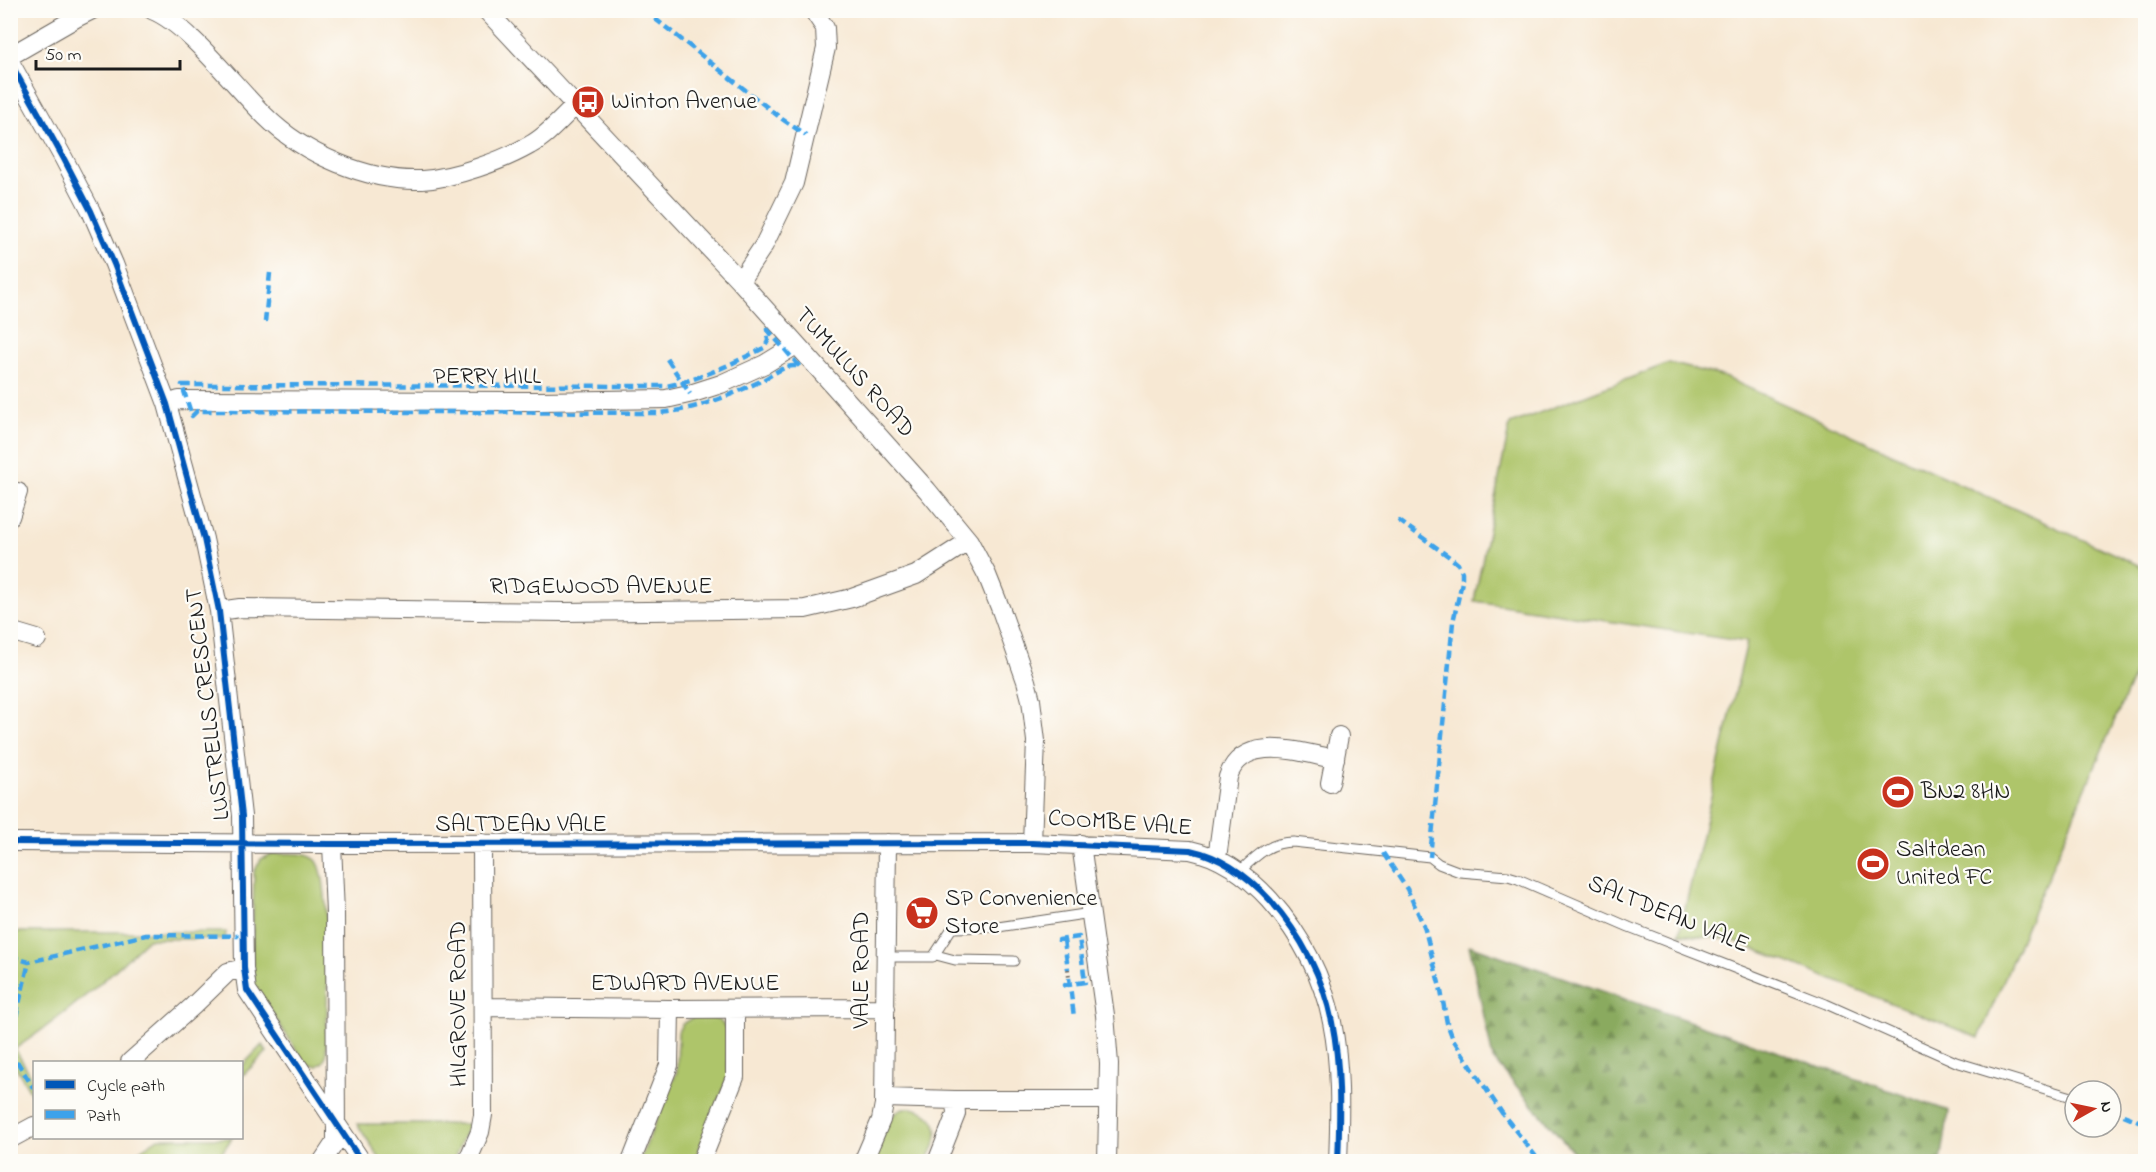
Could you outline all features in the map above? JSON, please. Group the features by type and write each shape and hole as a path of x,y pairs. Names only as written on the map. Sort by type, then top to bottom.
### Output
{"street":[{"path":"10,56 92,10"},
{"path":"152,10 185,32 265,116 293,140 336,162 388,177 423,180 471,169 532,144 575,106"},
{"name":"TUMULUS ROAD","path":"486,10 740,281 969,541 1002,610 1031,700 1035,741 1032,843"},
{"path":"740,281 764,245 794,183 826,48 825,28 813,10"},
{"name":"LUSTRELLS CRESCENT","path":"10,62 91,211 114,264 167,404 204,539 219,611 242,816 244,968 247,990 362,1161"},
{"name":"PERRY HILL","path":"167,404 180,400 666,399 721,384 765,364 796,345"},
{"path":"10,517 18,492"},
{"name":"RIDGEWOOD AVENUE","path":"219,611 240,608 564,612 805,609 844,600 916,575 969,541"},
{"path":"10,631 37,639"},
{"path":"1330,783 1339,736"},
{"path":"1217,858 1228,777 1238,759 1247,752 1261,749 1290,751 1335,759"},
{"name":"SALTDEAN VALE","path":"10,842 1032,843"},
{"name":"HILGROVE ROAD","path":"467,1161 480,1132 483,1115 482,843"},
{"name":"VALE ROAD","path":"863,1161 881,1120 885,1098 887,843"},
{"name":"COOMBE VALE","path":"1032,843 1190,850 1217,858 1239,872 1264,893 1286,918 1307,951 1322,983 1333,1021 1338,1067 1338,1161"},
{"path":"322,1161 336,1141 334,1122 336,961 332,844"},
{"path":"1081,844 1105,1015 1109,1064 1107,1161"},
{"path":"131,1061 194,1006 228,972 244,968"},
{"name":"EDWARD AVENUE","path":"483,1007 886,1008"},
{"path":"631,1161 669,1065 670,1009"},
{"path":"701,1161 734,1082 735,1009"},
{"path":"885,1098 1108,1100"},
{"path":"937,1161 956,1114 955,1100"},
{"path":"10,1139 33,1127"}],"lane":[{"name":"SALTDEAN VALE","path":"1239,872 1260,852 1283,842 1314,843 1372,852 1430,857 1439,864 1460,872 1508,876 1629,927 1826,1004 1956,1062 2063,1094"},
{"path":"936,955 952,928 998,927 1091,913"},
{"path":"886,957 933,957 936,955 955,960 1014,961"}],"path":[{"path":"1068,969 1069,978"}],"green space":[{"name":"BN2 8HN","path":"1669,363 1722,376 2145,568 2145,649 1979,1038 1732,940 1679,934 1747,642 1474,601 1510,424"},
{"path":"271,854 307,855 316,860 321,872 327,921 326,1056 317,1066 306,1065 254,985 252,954 254,872 261,859"},
{"path":"11,932 226,932 225,939 148,939 84,997 15,1049 33,1079 33,1096 11,1059"},
{"path":"1469,945 1949,1111 1941,1161 1581,1161 1493,1059"},
{"path":"696,1015 716,1019 726,1028 728,1077 694,1161 639,1162 677,1071 678,1032 682,1024"},
{"path":"262,1045 267,1052 243,1075 243,1065"},
{"path":"903,1108 921,1111 931,1117 934,1122 937,1137 927,1161 872,1162 887,1124"},
{"path":"357,1124 469,1124 453,1161 382,1162"},
{"path":"157,1139 231,1139 216,1161 124,1161"}],"marked path":[{"path":"644,10 782,119 806,135"},
{"path":"265,322 270,273"},
{"path":"767,329 800,367 790,366 712,402 659,413 197,411 192,416 182,385 666,386 704,375 764,348 768,341 767,329"},
{"path":"667,359 690,394"},
{"path":"1398,520 1451,558 1462,572 1453,622 1430,857"},
{"path":"1383,853 1407,889 1424,926 1447,1023 1453,1039 1502,1113 1540,1162"},
{"path":"10,956 29,962 146,935 244,936"},
{"path":"1059,942 1059,940 1079,937 1085,982 1065,985 1066,987"},
{"path":"1064,940 1068,969"},
{"path":"10,1042 29,962"},
{"path":"1069,978 1074,1017"},
{"path":"10,1050 33,1087"},
{"path":"2123,1115 2146,1124"}],"cycle path":[{"path":"10,62 91,211 114,264 167,404 204,539 219,611 242,816 244,968 247,990 362,1162"},
{"path":"10,842 1032,843 1190,850 1213,857 1253,883 1270,900 1293,930 1311,960 1324,991 1337,1055 1338,1162"}],"place":[{"name":"Winton Avenue","path":"588,102"},
{"name":"BN2 8HN","path":"1898,792"},
{"name":"Saltdean United FC","path":"1873,864"},
{"name":"SP Convenience Store","path":"922,913"}]}
